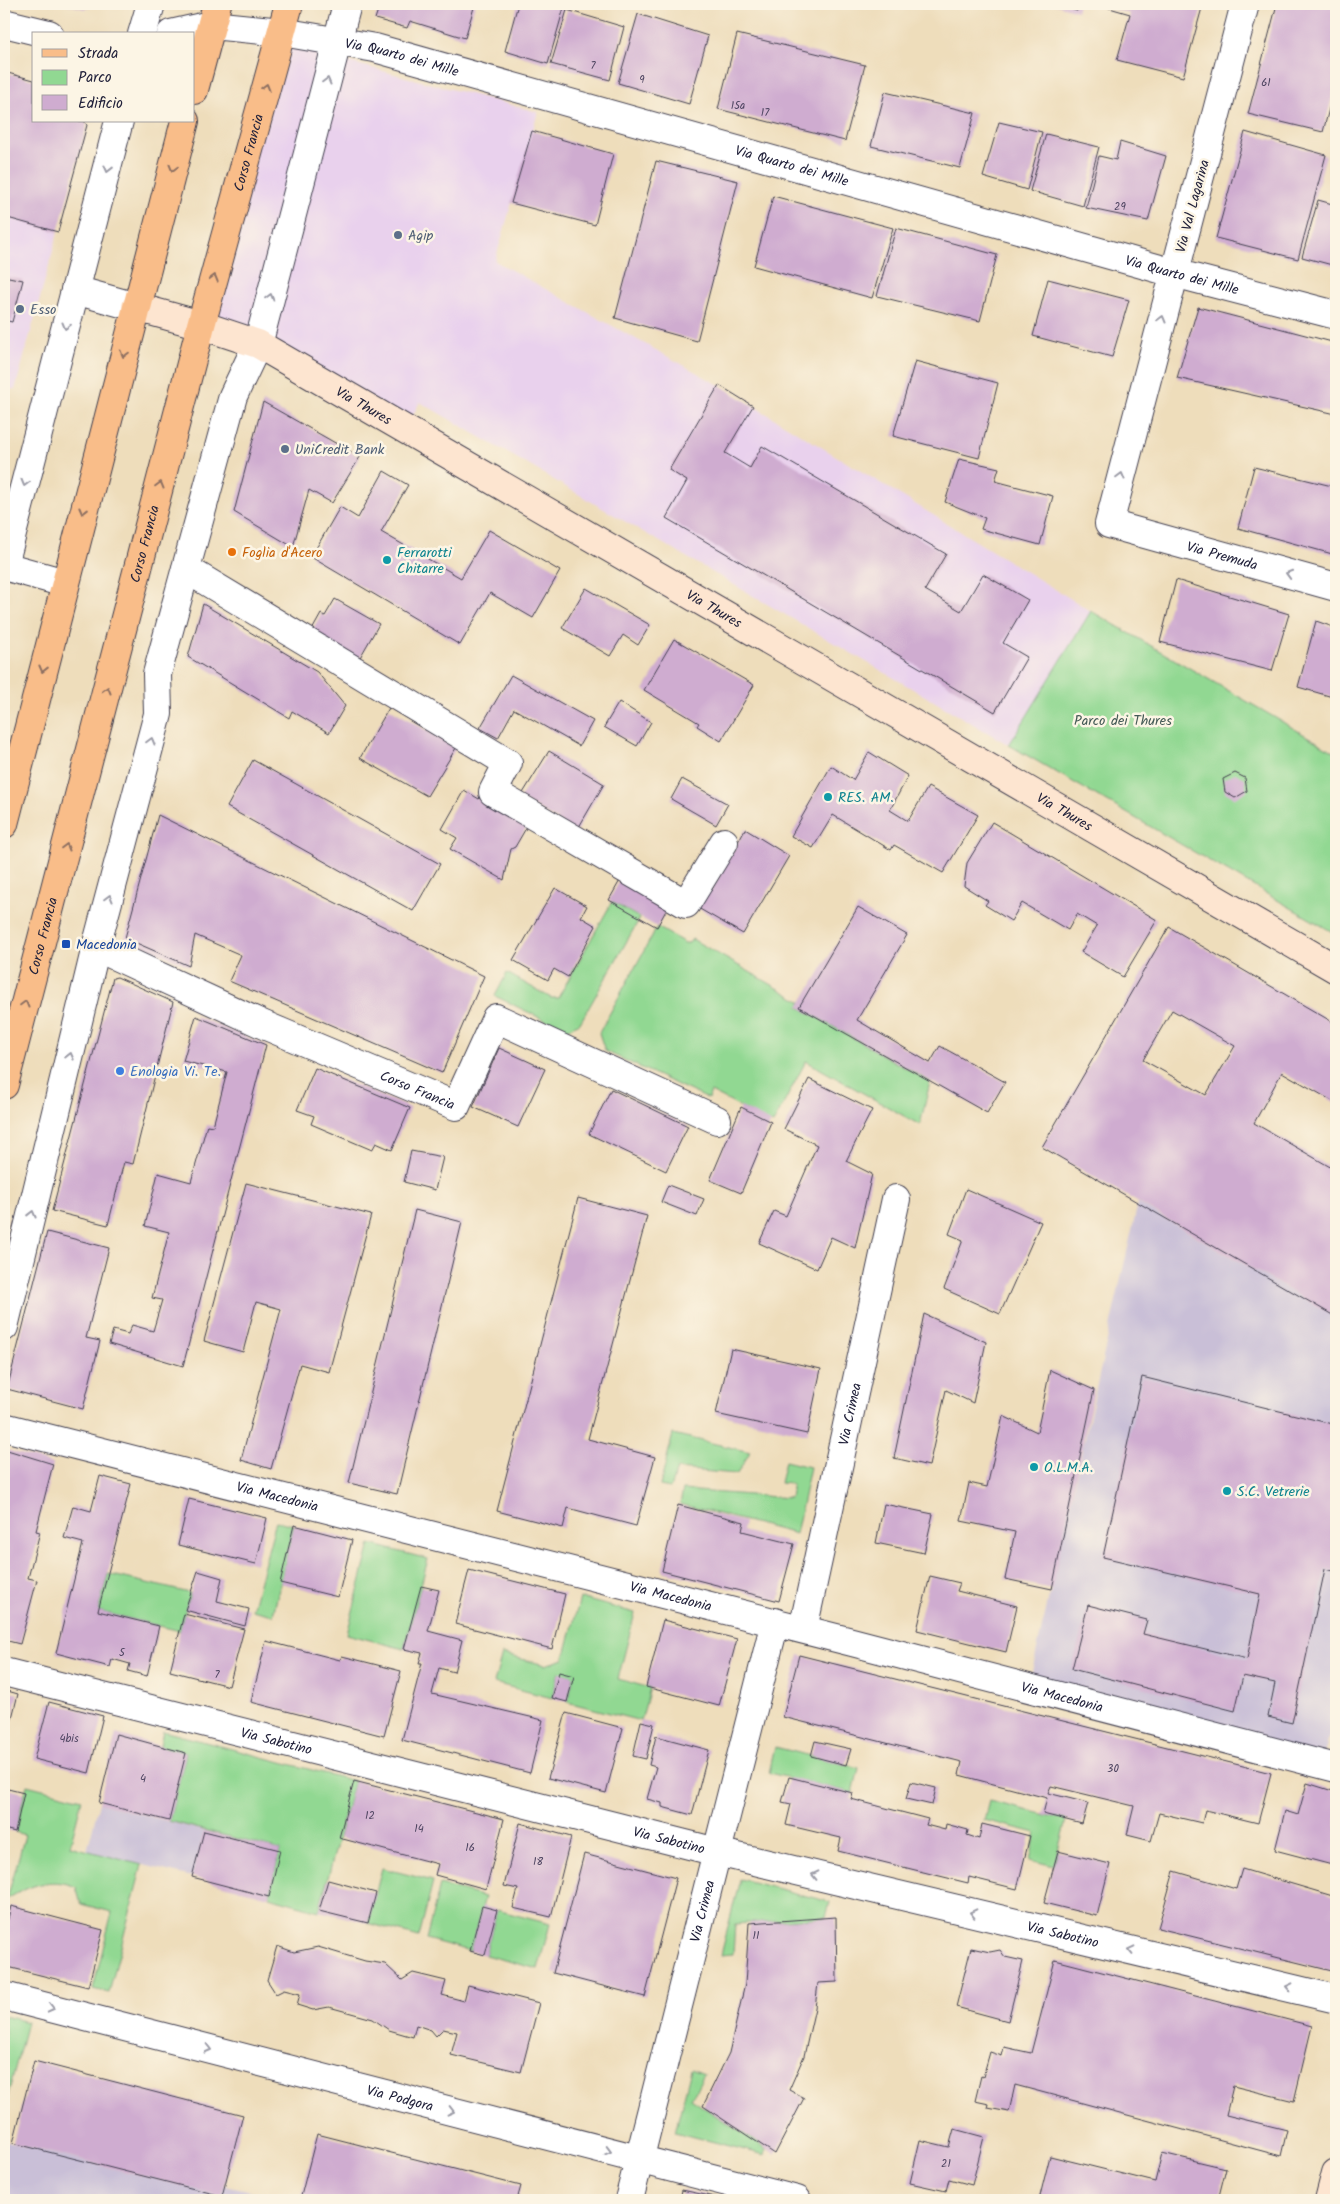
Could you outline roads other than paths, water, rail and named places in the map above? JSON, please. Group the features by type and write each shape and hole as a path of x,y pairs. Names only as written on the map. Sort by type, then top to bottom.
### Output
{"main road":[{"name":"Corso Francia","path":"4,1085 202,325 289,4"},
{"path":"195,86 214,14"},
{"path":"4,824 185,122"}],"street":[{"path":"143,32 151,4"},
{"path":"4,1327 12,1259 158,714 157,674 233,396 258,344 347,4"},
{"name":"Via Val Lagarina","path":"1109,524 1245,4"},
{"name":"Via Quarto dei Mille","path":"175,32 214,14 246,27 337,40 394,54 1174,273 1336,315"},
{"path":"4,23 41,32"},
{"path":"65,583 4,565 119,122"},
{"name":"Via Thures","path":"75,290 202,325 258,344 1336,969"},
{"name":"Via Premuda","path":"1109,524 1336,587"},
{"path":"186,569 508,763 493,792 686,904 724,842"},
{"name":"Corso Francia","path":"96,947 264,1025 456,1106 496,1018 717,1120"},
{"name":"Via Crimea","path":"802,1629 896,1199"},
{"name":"Via Macedonia","path":"4,1427 775,1622 1336,1768"},
{"name":"Via Crimea","path":"629,2200 775,1622"},
{"name":"Via Sabotino","path":"4,1672 717,1852 1336,1999"},
{"name":"Via Podgora","path":"4,1996 797,2200"},
{"path":"1329,2200 1336,2173"}],"place":[{"name":"Agip","path":"398,235"},
{"name":"Esso","path":"20,309"},
{"name":"UniCredit Bank","path":"285,449"},
{"name":"Foglia d'Acero","path":"232,552"},
{"name":"Ferrarotti Chitarre","path":"387,560"},
{"name":"RES. AM.","path":"828,797"},
{"name":"Macedonia","path":"66,944"},
{"name":"Enologia Vi. Te.","path":"120,1071"},
{"name":"O.L.M.A.","path":"1034,1467"},
{"name":"S.C. Vetrerie","path":"1227,1491"}],"park label":[{"name":"Parco dei Thures","path":"1123,720"}]}
